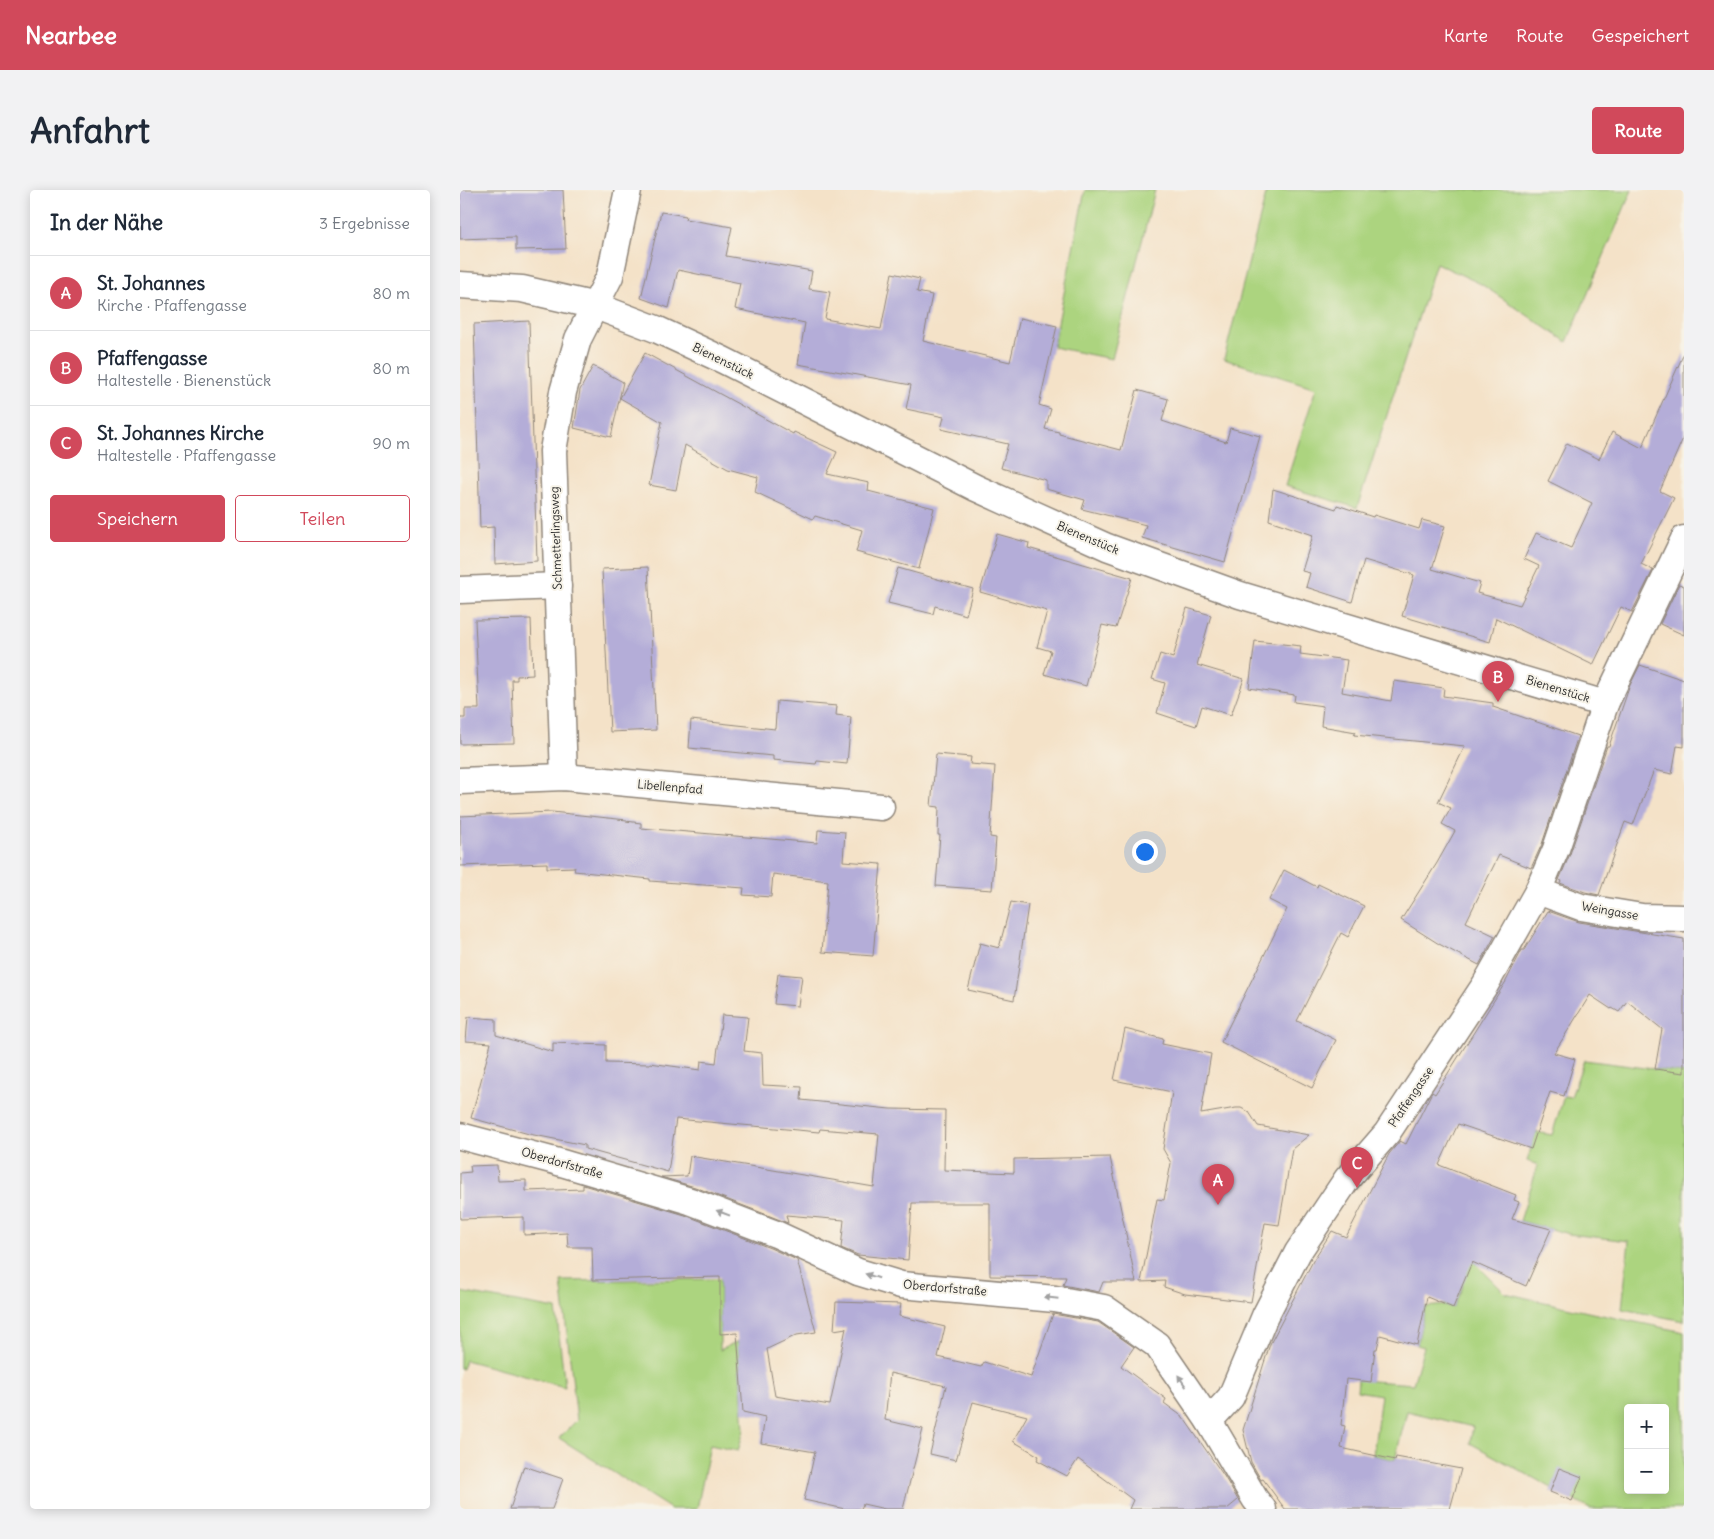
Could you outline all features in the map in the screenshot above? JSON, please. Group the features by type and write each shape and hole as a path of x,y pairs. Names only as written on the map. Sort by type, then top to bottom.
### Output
{"street":[{"path":"596,306 610,276 628,190"},
{"name":"Bienenstück","path":"460,285 522,289 596,306 656,329 723,360 976,488 1107,547 1240,595 1605,704"},
{"name":"Schmetterlingsweg","path":"564,777 553,451 556,424 563,392 578,339 596,306"},
{"name":"Pfaffengasse","path":"1210,1421 1231,1397 1265,1316 1298,1252 1347,1179 1387,1133 1470,1009 1538,891 1556,849 1605,704 1684,539"},
{"path":"460,590 558,586"},
{"name":"Libellenpfad","path":"460,781 564,777 881,807"},
{"name":"Weingasse","path":"1538,891 1581,907 1642,917 1684,918"},
{"name":"Oberdorfstraße","path":"460,1136 555,1161 690,1201 776,1234 858,1272 901,1285 1055,1298 1104,1308 1157,1345 1210,1421 1255,1499 1263,1509"}],"green space":[{"path":"1085,190 1155,190 1112,359 1053,347"},
{"path":"1267,190 1632,190 1567,342 1481,284 1436,263 1357,508 1285,486 1316,388 1224,359"},
{"path":"1584,1060 1684,1073 1684,1321 1622,1309 1629,1241 1569,1234 1520,1221 1538,1165 1527,1161 1536,1132 1552,1135 1564,1096 1571,1097"},
{"path":"1467,1255 1505,1293 1684,1332 1684,1509 1590,1509 1470,1443 1473,1427 1407,1411 1395,1460 1373,1455 1381,1395 1357,1391 1358,1380 1413,1384 1424,1347 1417,1345 1425,1307 1446,1305 1453,1308 1463,1286 1455,1282"},
{"path":"720,1279 720,1350 738,1341 744,1430 738,1451 710,1445 697,1509 671,1509 559,1438 577,1420 561,1281"},
{"path":"460,1292 556,1309 565,1387 465,1360 462,1369 460,1368"}],"building":[{"path":"460,190 563,190 566,249 516,250 516,237 460,239"},
{"path":"661,212 686,216 685,219 732,227 726,256 812,271 809,289 830,292 825,319 881,329 892,273 920,279 917,292 932,295 923,341 1010,362 1020,318 1057,326 1039,405 1051,409 1045,429 1121,450 1137,390 1168,399 1162,421 1226,442 1230,428 1260,436 1225,562 1142,538 1146,525 1082,509 1085,500 1046,489 1046,480 1001,468 1008,444 941,429 944,417 906,409 911,385 798,364 805,323 735,309 740,283 678,270 669,308 641,298"},
{"path":"529,321 537,561 495,564 494,527 480,528 474,324"},
{"path":"645,353 793,434 794,432 837,452 827,474 869,483 868,491 934,508 919,569 856,552 862,530 815,516 813,519 755,492 758,477 728,469 685,445 676,490 649,485 662,422 620,398"},
{"path":"1684,353 1684,436 1660,491 1674,498 1641,564 1653,570 1632,612 1621,607 1593,665 1496,618 1490,642 1402,616 1414,575 1364,560 1352,602 1306,587 1310,573 1302,571 1313,535 1269,520 1273,489 1336,509 1337,505 1419,529 1422,520 1445,526 1432,569 1480,583 1477,593 1520,605 1539,566 1524,559 1536,533 1571,548 1592,503 1548,481 1567,443 1599,459 1612,432 1642,448"},
{"path":"593,366 623,382 611,437 574,428 580,390"},
{"path":"997,534 1029,543 1028,548 1132,578 1116,628 1102,625 1086,686 1044,674 1051,651 1037,647 1047,611 980,592"},
{"path":"648,567 656,730 610,732 602,569"},
{"path":"898,568 973,589 966,615 935,606 933,614 888,603"},
{"path":"1679,584 1684,586 1684,635 1660,624"},
{"path":"1187,608 1211,615 1197,665 1244,679 1231,715 1202,706 1196,726 1157,713 1165,683 1152,679 1160,654 1173,658"},
{"path":"531,619 533,675 517,676 517,680 512,680 514,743 460,744 460,718 465,718 465,709 479,709 475,620"},
{"path":"1255,641 1301,646 1300,654 1347,660 1342,692 1391,701 1394,681 1444,688 1443,696 1493,703 1493,707 1578,736 1542,844 1531,868 1499,855 1466,922 1495,936 1479,965 1439,944 1401,920 1455,831 1442,824 1451,808 1438,802 1465,746 1354,735 1356,732 1321,726 1323,706 1294,702 1295,695 1249,688"},
{"path":"1640,665 1684,680 1684,747 1677,746 1672,774 1654,770 1633,825 1625,822 1599,895 1560,883 1561,881 1559,880 1570,854 1607,746 1609,746 1630,685"},
{"path":"777,701 837,706 836,715 851,717 847,764 817,761 816,764 773,760 773,756 689,748 691,720 775,729"},
{"path":"936,754 971,757 970,764 995,766 990,837 996,838 992,890 936,886 940,835 938,835 939,807 931,806"},
{"path":"552,812 627,820 641,823 641,828 817,843 818,830 845,832 843,861 881,864 873,956 822,952 828,881 773,874 771,897 743,895 744,888 650,881 650,879 574,871 575,867 547,868 547,863 460,866 460,816"},
{"path":"1284,870 1317,887 1318,884 1364,906 1348,937 1341,933 1297,1021 1336,1040 1312,1088 1221,1042 1287,909 1269,900"},
{"path":"1011,902 1028,905 1014,1000 968,990 980,943 999,948"},
{"path":"1548,911 1579,922 1684,939 1684,1073 1655,1069 1662,1029 1627,1001 1619,1012 1590,995 1554,1053 1575,1059 1564,1096 1550,1092 1531,1149 1458,1124 1439,1165 1516,1195 1514,1200 1519,1202 1512,1219 1551,1229 1526,1286 1472,1262 1453,1308 1427,1297 1417,1345 1380,1335 1377,1349 1375,1349 1371,1382 1346,1379 1341,1425 1345,1426 1341,1448 1395,1460 1396,1457 1461,1469 1450,1509 1285,1509 1263,1479 1261,1480 1251,1462 1243,1430 1270,1344 1314,1259 1332,1231 1346,1237 1389,1154 1400,1141 1406,1144 1432,1092 1435,1094 1505,983 1522,950 1524,950"},
{"path":"778,974 802,976 798,1006 774,1004"},
{"path":"722,1015 748,1017 744,1051 762,1053 763,1085 802,1087 801,1100 890,1109 945,1110 944,1170 1014,1173 1014,1159 1110,1157 1136,1282 1103,1282 1099,1292 1063,1285 1066,1277 990,1276 990,1203 912,1203 908,1260 858,1255 841,1248 844,1220 786,1215 788,1223 695,1187 661,1177 687,1176 690,1156 874,1187 879,1134 820,1129 819,1132 676,1119 668,1172 585,1149 585,1145 529,1134 471,1118 491,1043 466,1041 468,1017 496,1019 496,1035 553,1052 553,1043 606,1045 606,1063 650,1063 700,1070 701,1061 716,1063"},
{"path":"1125,1029 1163,1039 1162,1044 1211,1054 1201,1114 1241,1108 1249,1112 1258,1126 1309,1135 1292,1149 1279,1225 1265,1223 1251,1302 1185,1294 1164,1287 1165,1281 1141,1282 1157,1199 1164,1200 1171,1163 1163,1149 1172,1092 1114,1080"},
{"path":"497,1165 498,1181 526,1180 526,1191 583,1189 583,1185 685,1215 797,1260 816,1332 797,1335 767,1349 775,1396 830,1405 846,1328 834,1330 836,1302 901,1304 899,1316 945,1327 938,1357 981,1367 984,1362 1031,1377 1053,1314 1098,1322 1134,1347 1121,1366 1166,1399 1164,1403 1183,1417 1224,1476 1238,1500 1227,1509 1129,1509 1133,1500 1078,1459 1067,1476 1037,1460 1039,1456 1013,1441 1027,1416 973,1402 956,1460 930,1454 946,1386 890,1373 885,1420 923,1429 903,1509 885,1509 863,1504 861,1509 845,1509 804,1500 815,1452 761,1443 765,1417 743,1412 737,1333 720,1334 720,1277 593,1280 592,1247 568,1247 567,1233 524,1235 524,1217 460,1219 460,1173 471,1172 470,1166"},
{"path":"524,1466 563,1479 552,1509 510,1509"},
{"path":"1559,1468 1582,1477 1572,1501 1550,1492"}],"place":[{"name":"Pfaffengasse","path":"1498,702"},
{"name":"St. Johannes Kirche","path":"1357,1188"},
{"name":"St. Johannes","path":"1218,1205"}]}
